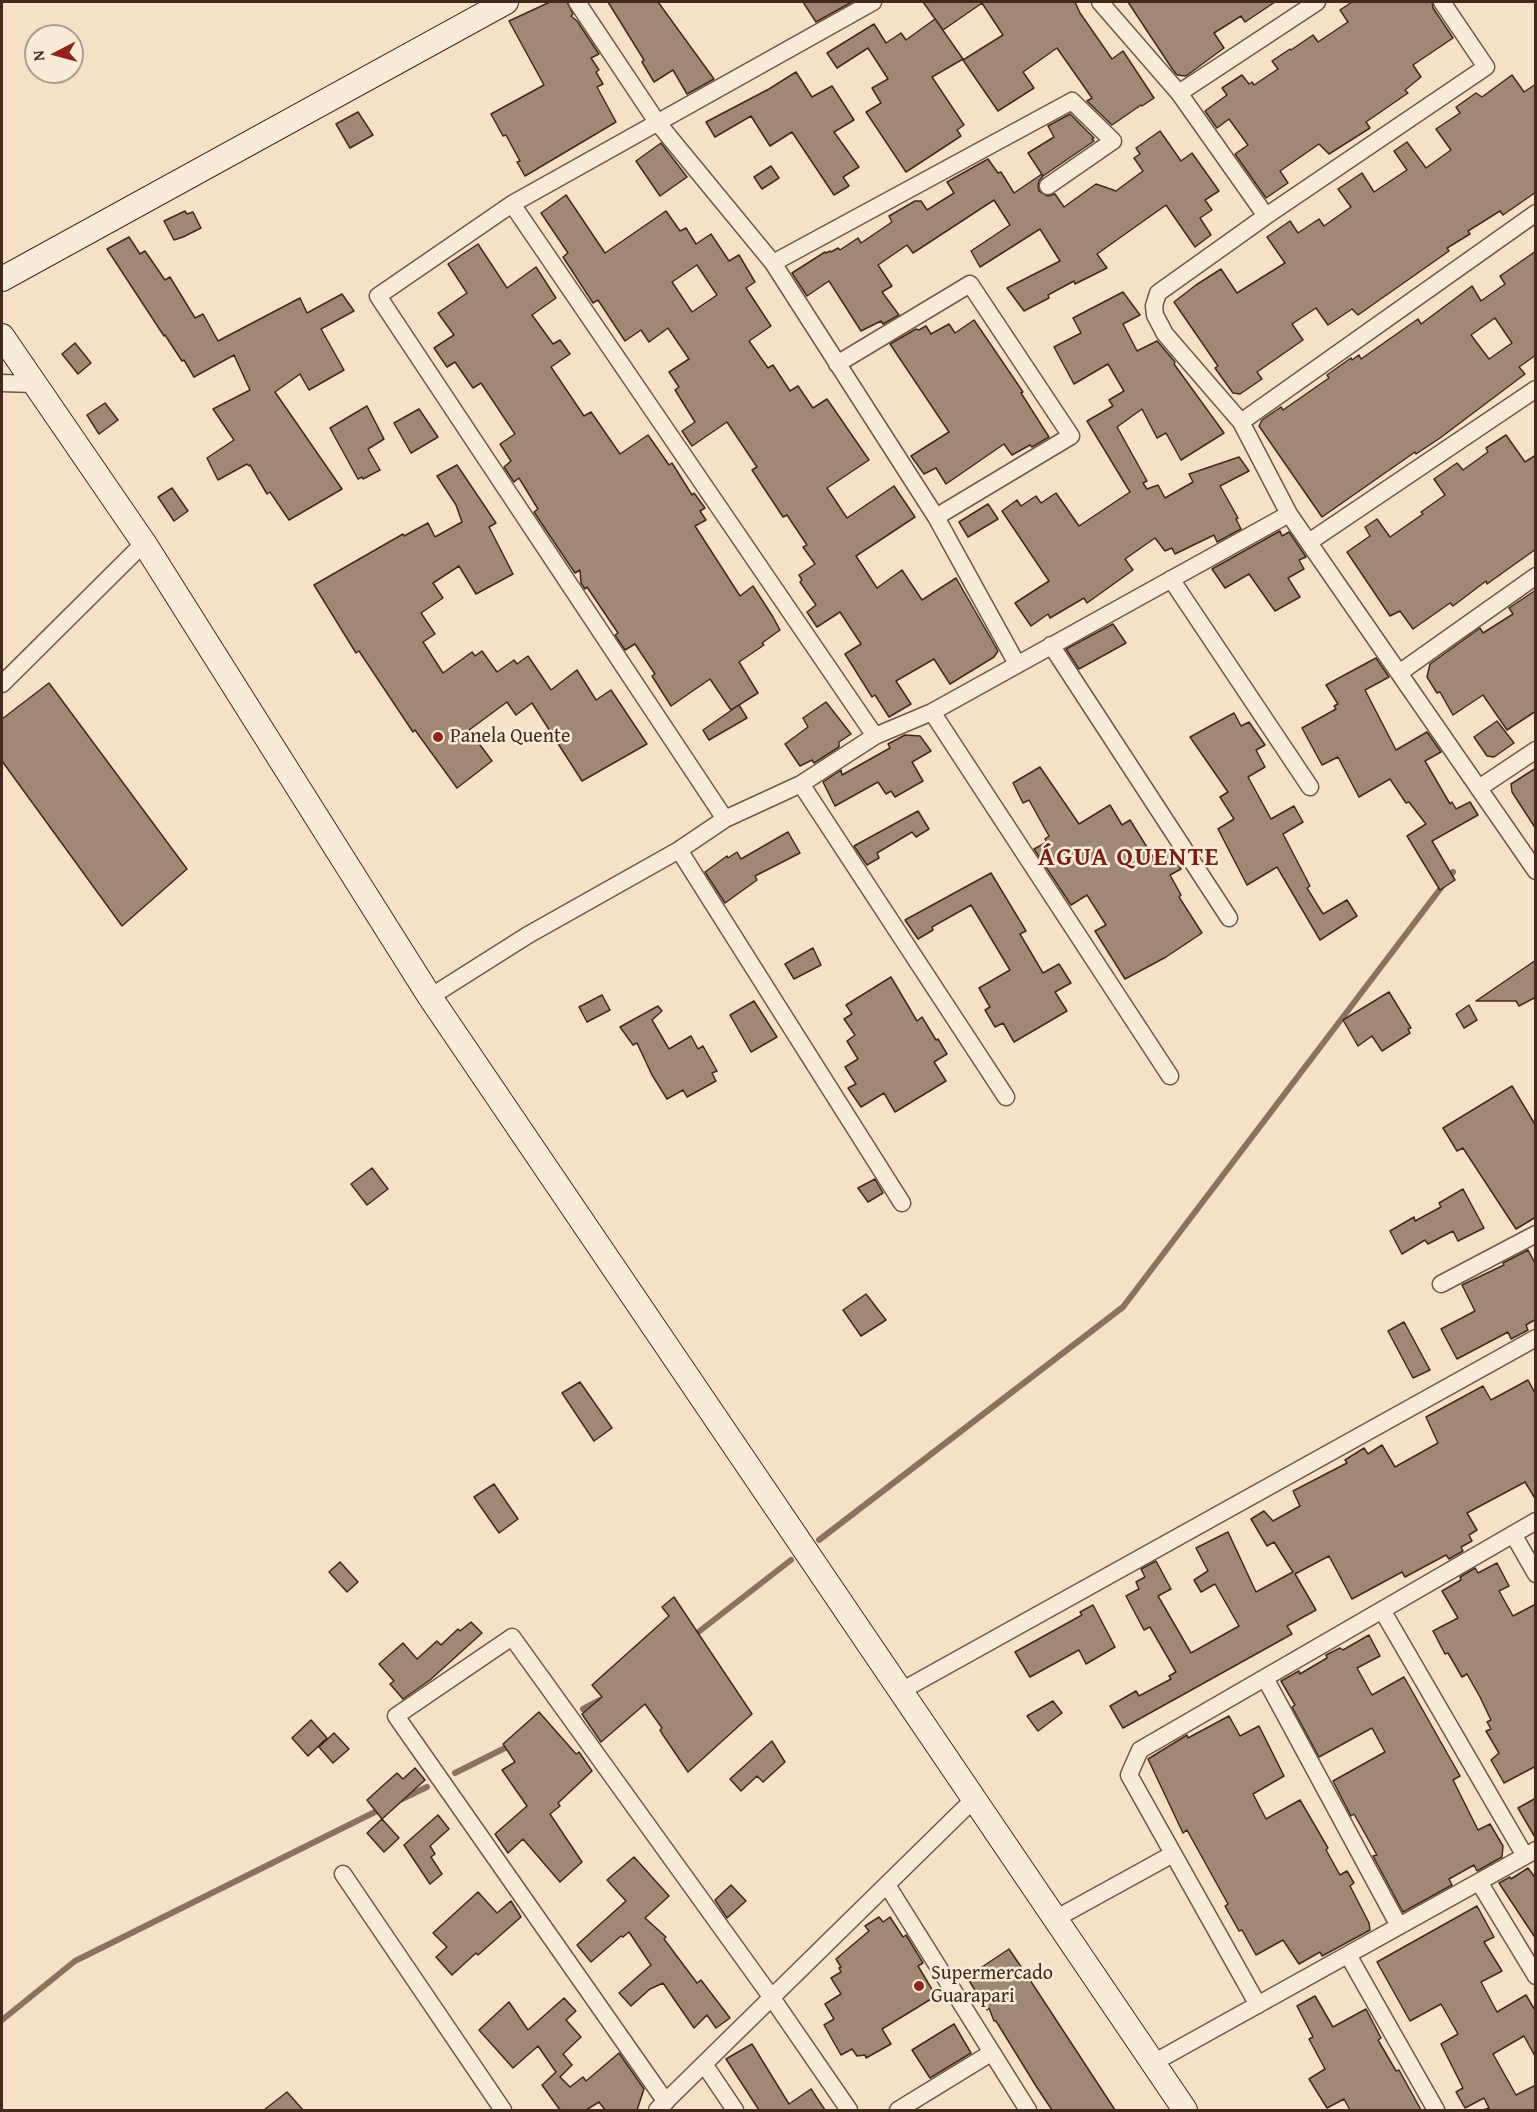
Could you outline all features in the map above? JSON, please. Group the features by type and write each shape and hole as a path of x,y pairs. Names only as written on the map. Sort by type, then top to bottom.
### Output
{"main road":[{"path":"2,279 506,2"},
{"path":"2,338 144,543 430,997 1185,2110"}],"street":[{"path":"577,2 657,122 773,263 936,517 1017,664"},
{"path":"725,819 378,296 512,204 873,2"},
{"path":"1100,2 1179,93 1266,216"},
{"path":"1179,93 1317,2"},
{"path":"1442,2 1486,67 1266,216 1158,293 1154,306 1155,315 1165,334 1240,422 1289,514 1536,871"},
{"path":"773,263 1072,101 1113,141 1048,186"},
{"path":"512,204 875,736"},
{"path":"1240,422 1536,213"},
{"path":"837,364 970,284 1071,436 936,517"},
{"path":"2,383 34,384"},
{"path":"1309,542 1536,388"},
{"path":"430,997 528,935 679,850 725,819 801,784 875,736 932,712 1289,514"},
{"path":"2,684 144,543"},
{"path":"1399,673 1536,576"},
{"path":"1171,579 1310,787"},
{"path":"1051,645 1229,918"},
{"path":"932,712 1170,1076"},
{"path":"1479,788 1536,750"},
{"path":"801,784 1006,1097"},
{"path":"679,850 902,1203"},
{"path":"1441,1284 1536,1234"},
{"path":"901,1691 1536,1338"},
{"path":"1258,2005 1129,1774 1140,1750 1536,1521"},
{"path":"1514,1534 1536,1574"},
{"path":"1153,2063 1530,1853 1382,1610"},
{"path":"849,2110 772,1998 512,1637 396,1716 662,2106 704,2064 772,1998 887,1886 974,1799"},
{"path":"1265,1678 1399,1926"},
{"path":"1055,1919 1173,1854"},
{"path":"343,1874 503,2110"},
{"path":"1479,1882 1536,1976"},
{"path":"887,1886 1028,2110"},
{"path":"1348,1955 1436,2110"},
{"path":"898,2110 991,2053"},
{"path":"704,2064 735,2110"}],"building":[{"path":"550,2 567,2 573,14 571,16 577,21 599,54 591,58 599,70 596,72 603,84 597,87 616,122 525,176 506,135 503,136 491,114 544,85 509,21"},
{"path":"608,2 658,2 714,79 687,94 673,70 654,82 642,62 644,60"},
{"path":"803,2 852,2 816,22"},
{"path":"923,2 1075,2 1112,59 1123,51 1154,98 1112,125 1087,101 1092,98 1057,48 1023,72 1034,88 998,111 963,60 1003,35 982,3 943,30"},
{"path":"1128,2 1275,2 1245,22 1241,16 1214,33 1224,48 1186,76 1177,75 1173,70"},
{"path":"1352,2 1432,2 1433,8 1453,38 1413,65 1421,77 1405,90 1408,93 1366,122 1370,128 1329,154 1319,144 1280,171 1288,183 1266,198 1235,154 1248,145 1229,119 1217,128 1205,111 1227,95 1222,88 1242,75 1249,84 1252,82 1254,85 1278,69 1272,61 1313,35 1318,42 1348,22 1340,10"},
{"path":"935,19 963,59 932,77 964,125 957,130 961,136 906,172 866,112 881,103 872,88 888,79 868,48 837,68 827,53 874,24 886,43 901,33 906,40"},
{"path":"796,72 812,97 832,86 854,120 834,132 859,167 843,177 849,186 834,195 792,132 770,146 751,116 715,137 706,122"},
{"path":"1512,75 1524,92 1536,84 1536,192 1503,215 1500,211 1468,231 1470,234 1447,248 1449,251 1358,315 1352,309 1328,325 1316,308 1292,324 1303,340 1257,372 1262,379 1240,394 1233,393 1215,368 1218,366 1174,302 1221,269 1237,293 1285,263 1267,237 1290,221 1298,233 1319,219 1324,226 1351,207 1338,189 1362,173 1374,192 1407,170 1394,151 1407,142 1426,168 1451,150 1436,129 1460,113 1456,107 1476,93 1482,97"},
{"path":"358,112 373,135 350,148 336,124"},
{"path":"1070,114 1094,138 1092,139 1094,141 1043,176 1028,153 1054,137 1048,126"},
{"path":"1160,131 1181,161 1192,153 1219,191 1205,200 1212,210 1200,218 1211,235 1195,247 1166,205 1097,254 1107,268 1075,284 1074,281 1024,311 1007,288 1060,261 1040,229 980,267 971,251 1010,225 994,200 913,253 907,245 878,265 892,286 882,292 899,315 883,324 881,321 861,331 829,281 807,296 792,273 825,252 838,248 840,250 858,238 861,243 892,222 889,216 915,201 921,201 927,210 954,193 947,182 988,159 998,173 1001,172 1014,193 1042,174 1038,186 1039,191 1048,196 1055,194 1064,207 1096,184 1116,191 1143,171 1134,158 1140,154 1136,148"},
{"path":"661,143 687,177 660,196 636,161"},
{"path":"771,166 779,178 762,189 754,177"},
{"path":"566,195 605,253 666,211 680,231 686,228 696,244 711,234 729,261 739,255 755,282 746,288 771,326 749,341 768,368 773,365 790,391 798,386 813,408 827,399 869,460 827,488 847,518 894,486 915,517 856,556 877,588 902,570 922,600 956,578 998,651 994,657 950,684 934,659 896,681 911,704 889,717 875,695 872,697 845,654 861,644 840,612 817,627 807,612 816,605 800,582 802,580 799,575 815,564 803,547 807,545 787,515 783,517 752,470 757,467 727,422 692,446 682,431 695,422 675,390 679,387 669,372 689,359 668,328 649,342 641,330 625,341 598,300 593,303 563,257 568,253 541,213","holes":["697,265 717,295 692,312 672,282"]},
{"path":"185,211 187,214 193,212 201,228 174,240 164,221"},
{"path":"129,237 140,254 145,251 165,280 170,277 195,318 203,314 218,341 300,298 307,313 342,294 354,311 321,329 344,370 309,390 300,374 275,392 342,489 289,520 270,492 267,494 250,465 247,464 218,480 207,458 234,440 213,409 250,390 234,355 194,377 107,249"},
{"path":"478,244 507,288 536,267 556,298 532,315 553,344 560,340 570,354 551,367 584,416 591,412 620,454 648,435 669,465 672,463 692,495 694,493 705,508 700,511 706,520 695,526 740,596 753,586 773,617 780,630 762,643 764,645 739,662 758,693 731,710 710,679 671,706 652,676 655,674 635,644 625,650 615,635 618,633 587,587 585,589 581,583 580,570 575,573 534,512 538,509 519,478 514,482 504,467 511,461 500,444 515,434 481,383 473,388 455,362 447,367 434,348 454,335 438,313 467,293 448,264"},
{"path":"1536,251 1536,355 1519,367 1525,374 1440,438 1416,454 1415,452 1322,517 1259,426 1262,420 1281,407 1283,410 1329,378 1327,375 1351,358 1352,360 1359,355 1361,359 1418,319 1421,324 1472,286 1481,301 1505,284 1500,276","holes":["1495,318 1512,343 1489,359 1471,335"]},
{"path":"1123,292 1140,315 1123,324 1137,351 1157,341 1175,362 1174,364 1224,433 1181,460 1166,433 1157,438 1142,409 1117,427 1147,481 1143,483 1147,489 1158,485 1165,498 1193,482 1189,474 1239,457 1249,471 1220,486 1238,518 1236,519 1241,529 1217,542 1214,535 1175,554 1172,548 1165,551 1155,538 1125,559 1133,570 1087,603 1084,598 1050,618 1048,614 1031,626 1015,603 1049,581 1002,511 1017,500 1021,506 1036,496 1041,503 1056,493 1079,526 1130,492 1087,421 1113,406 1109,400 1124,391 1108,364 1074,384 1054,347 1081,333 1073,318"},
{"path":"974,320 1023,392 1021,393 1049,437 1012,455 1004,444 946,484 936,468 924,474 911,456 949,432 890,344 926,326 931,334 949,324 955,333"},
{"path":"75,343 91,363 78,374 62,354"},
{"path":"105,403 118,420 99,434 87,415"},
{"path":"367,406 384,439 368,449 380,470 363,479 362,477 358,479 330,428"},
{"path":"419,409 438,437 411,453 394,423"},
{"path":"1506,435 1525,462 1536,455 1536,549 1487,584 1486,581 1453,606 1450,603 1413,629 1400,611 1390,616 1347,552 1370,536 1365,527 1377,519 1390,537 1423,514 1421,512 1445,495 1434,479 1457,463 1463,470 1488,452 1486,448"},
{"path":"457,465 496,523 489,527 513,574 476,594 459,566 433,583 443,598 421,613 435,634 423,642 443,673 472,652 475,656 482,651 497,672 514,660 517,664 528,656 551,690 577,670 596,700 611,690 647,744 582,781 532,703 516,715 507,702 469,730 492,761 457,788 415,730 413,732 359,651 356,653 314,585 403,534 404,536 428,523 435,537 462,522 456,505 437,476"},
{"path":"172,488 188,511 174,521 158,497"},
{"path":"988,504 998,519 968,537 959,522"},
{"path":"1280,531 1282,536 1289,532 1306,557 1299,560 1304,569 1288,578 1300,597 1275,611 1249,574 1225,588 1212,569"},
{"path":"1536,590 1536,711 1507,730 1483,695 1453,715 1440,692 1437,693 1427,677 1430,664 1480,628 1483,633 1513,614 1509,608"},
{"path":"1113,624 1126,643 1079,669 1066,649"},
{"path":"1376,658 1389,677 1365,690 1396,750 1427,732 1441,752 1425,761 1450,804 1452,802 1456,809 1470,802 1478,815 1432,841 1455,880 1440,890 1407,836 1426,824 1409,802 1406,803 1390,779 1359,797 1338,757 1322,765 1302,728 1336,709 1334,706 1338,704 1326,685"},
{"path":"49,683 187,869 122,926 2,761 2,719"},
{"path":"826,702 851,734 839,742 839,747 814,763 812,760 800,766 785,744 808,727 803,718"},
{"path":"739,705 747,718 709,740 703,730"},
{"path":"1234,713 1241,726 1249,722 1265,745 1256,750 1265,767 1248,777 1271,819 1294,806 1303,822 1283,834 1310,886 1307,888 1323,914 1347,900 1357,916 1320,940 1277,867 1247,885 1218,829 1234,819 1220,797 1228,792 1190,737"},
{"path":"1497,721 1514,743 1494,757 1487,756 1474,737"},
{"path":"905,735 920,736 931,751 912,762 923,781 895,797 891,791 886,794 878,782 835,806 823,782 841,770 842,775 890,748 888,744"},
{"path":"1040,767 1079,824 1110,805 1122,825 1130,820 1155,860 1168,850 1181,869 1170,875 1181,895 1179,897 1202,933 1166,957 1125,979 1095,931 1106,925 1087,895 1071,905 1034,849 1047,842 1045,839 1049,836 1029,800 1023,803 1013,783"},
{"path":"1536,768 1536,829 1512,792 1511,784"},
{"path":"918,811 929,829 916,837 912,832 877,853 879,858 867,865 854,846"},
{"path":"788,832 800,853 755,876 757,880 725,903 705,872 727,856 728,858 737,852 741,859"},
{"path":"991,873 1026,931 1020,934 1043,973 1059,964 1071,983 1055,992 1067,1011 1014,1042 1003,1023 995,1027 985,1010 990,1007 979,988 1010,970 971,905 932,927 933,930 918,939 905,920"},
{"path":"813,948 821,965 794,979 785,964"},
{"path":"1536,960 1536,997 1519,1006 1516,1001 1476,1001"},
{"path":"891,977 917,1021 922,1017 947,1054 934,1062 946,1081 895,1112 884,1093 861,1107 848,1088 856,1084 845,1067 858,1059 847,1041 855,1035 844,1019 852,1014 846,1005"},
{"path":"1389,992 1411,1028 1408,1029 1410,1033 1382,1051 1372,1036 1358,1046 1343,1020"},
{"path":"602,995 610,1010 587,1022 579,1007"},
{"path":"754,1001 777,1037 751,1052 730,1015"},
{"path":"1469,1005 1477,1020 1464,1028 1456,1014"},
{"path":"658,1006 662,1011 652,1020 669,1049 691,1036 698,1049 703,1046 717,1071 712,1073 716,1081 687,1097 683,1090 667,1099 652,1075 637,1043 633,1045 620,1027"},
{"path":"1512,1086 1536,1126 1536,1217 1516,1229 1463,1148 1457,1151 1443,1128"},
{"path":"372,1168 388,1189 367,1205 351,1184"},
{"path":"875,1179 883,1193 868,1202 858,1188"},
{"path":"1463,1189 1484,1228 1458,1241 1453,1231 1428,1244 1425,1240 1402,1254 1390,1231 1414,1217 1415,1221 1441,1207 1439,1203"},
{"path":"1528,1250 1536,1265 1536,1319 1526,1325 1528,1330 1511,1339 1508,1332 1457,1359 1441,1329 1475,1311 1462,1285 1504,1265 1503,1263"},
{"path":"866,1294 886,1320 861,1336 843,1310"},
{"path":"1404,1322 1430,1370 1413,1378 1388,1331"},
{"path":"1528,1380 1536,1395 1536,1500 1525,1482 1467,1513 1477,1530 1469,1535 1472,1541 1461,1547 1463,1551 1449,1559 1446,1555 1405,1577 1402,1572 1352,1599 1329,1556 1295,1574 1316,1610 1287,1626 1292,1634 1123,1728 1110,1706 1136,1691 1139,1696 1171,1679 1169,1676 1176,1672 1150,1627 1144,1630 1126,1596 1139,1589 1136,1582 1145,1577 1141,1569 1156,1561 1171,1589 1158,1596 1191,1653 1239,1626 1215,1584 1201,1592 1194,1580 1208,1571 1196,1548 1228,1532 1256,1592 1293,1572 1274,1542 1267,1546 1251,1519 1264,1511 1273,1521 1300,1506 1293,1491 1347,1463 1345,1460 1364,1448 1368,1454 1382,1445 1395,1467 1438,1443 1426,1417 1483,1386 1491,1400"},
{"path":"580,1382 612,1428 594,1441 562,1393"},
{"path":"494,1484 518,1519 499,1533 474,1497"},
{"path":"340,1562 358,1582 347,1592 329,1572"},
{"path":"1497,1563 1509,1586 1499,1591 1513,1616 1536,1604 1536,1766 1504,1783 1491,1760 1499,1753 1486,1731 1491,1729 1487,1722 1491,1720 1467,1674 1462,1677 1448,1653 1445,1654 1433,1631 1458,1618 1442,1591 1461,1580 1460,1577 1475,1568 1478,1573"},
{"path":"674,1597 752,1714 688,1772 645,1704 601,1742 582,1714 602,1697 592,1685 669,1616 662,1607"},
{"path":"1093,1605 1115,1647 1086,1664 1079,1650 1030,1677 1015,1652 1082,1615 1080,1612"},
{"path":"471,1622 482,1633 430,1680 403,1699 390,1684 394,1681 379,1664 403,1643 417,1659 437,1641 441,1645 458,1629 460,1631"},
{"path":"1369,1635 1380,1656 1357,1668 1372,1695 1404,1677 1460,1776 1453,1780 1478,1830 1490,1824 1503,1846 1502,1857 1477,1871 1474,1865 1449,1879 1452,1885 1403,1912 1373,1856 1377,1855 1354,1814 1351,1816 1333,1781 1385,1752 1372,1728 1319,1757 1281,1681 1299,1671 1300,1674 1327,1658 1326,1655 1340,1648 1343,1650"},
{"path":"1053,1701 1062,1713 1038,1731 1027,1716"},
{"path":"539,1712 576,1754 579,1752 592,1771 558,1803 560,1806 550,1814 582,1862 560,1882 523,1839 508,1853 495,1834 527,1806 502,1770 515,1762 503,1744"},
{"path":"1229,1716 1240,1736 1259,1726 1284,1776 1253,1794 1266,1819 1300,1800 1328,1848 1326,1850 1340,1875 1347,1871 1354,1883 1350,1886 1369,1923 1370,1930 1322,1956 1320,1952 1299,1964 1283,1940 1256,1955 1225,1906 1228,1904 1187,1830 1183,1833 1148,1759 1187,1735 1188,1738"},
{"path":"311,1720 327,1738 308,1756 292,1738"},
{"path":"334,1733 349,1749 333,1763 319,1747"},
{"path":"772,1741 785,1762 763,1782 757,1776 741,1791 730,1779"},
{"path":"415,1768 425,1780 382,1819 367,1800 397,1773 403,1779"},
{"path":"1536,1798 1536,1839 1518,1808"},
{"path":"438,1815 449,1829 430,1846 435,1854 431,1857 442,1874 430,1884 404,1845"},
{"path":"382,1819 399,1838 384,1852 367,1833"},
{"path":"634,1857 669,1896 645,1918 666,1937 664,1939 697,1983 701,1980 730,2018 716,2028 707,2015 694,2028 663,1983 650,1989 631,2006 619,1993 651,1965 629,1932 621,1936 591,1962 577,1945 626,1901 607,1880"},
{"path":"1528,1868 1536,1879 1536,1939 1499,1883 1510,1877 1511,1879"},
{"path":"731,1885 746,1901 727,1918 715,1900"},
{"path":"478,1892 497,1913 511,1901 521,1917 452,1975 436,1957 447,1947 433,1933"},
{"path":"1477,1906 1494,1937 1484,1942 1502,1971 1481,1982 1497,2012 1526,1995 1536,2012 1536,2058 1524,2036 1493,2054 1516,2095 1536,2085 1536,2110 1483,2110 1489,2108 1484,2098 1465,2108 1456,2092 1463,2088 1441,2044 1458,2034 1441,2004 1410,2021 1377,1962"},
{"path":"879,1917 883,1922 890,1917 903,1937 906,1935 923,1963 918,1966 936,1996 882,2029 891,2044 866,2058 865,2055 857,2056 852,2049 841,2055 824,2025 834,2019 825,2004 841,1994 831,1978 841,1972 836,1959 869,1931 865,1926"},
{"path":"1009,1949 1115,2110 1052,2110 1036,2086 994,2021 989,2008 987,2010 967,1977"},
{"path":"1315,1996 1333,2027 1366,2009 1381,2038 1378,2040 1396,2071 1399,2070 1421,2110 1350,2110 1344,2099 1327,2108 1309,2079 1325,2069 1309,2039 1313,2037 1297,2006"},
{"path":"564,1998 576,2011 566,2020 581,2037 563,2054 572,2065 560,2077 570,2087 583,2077 586,2081 619,2053 644,2089 637,2110 605,2110 599,2102 586,2110 560,2110 542,2085 556,2072 538,2046 513,2068 479,2030 509,2002 528,2030"},
{"path":"954,2024 971,2053 930,2078 912,2050"},
{"path":"752,2044 789,2104 811,2089 825,2110 759,2110 726,2059"},
{"path":"287,2092 303,2110 264,2110"}],"waterway":[{"path":"819,1540 1123,1307 1453,872"},
{"path":"692,1637 791,1560"},
{"path":"583,1709 600,1700"},
{"path":"455,1773 511,1745"},
{"path":"400,1800 427,1787"},
{"path":"2,2020 75,1961 383,1808"}],"place":[{"name":"Panela Quente","path":"438,737"},
{"name":"Supermercado Guarapari","path":"919,1986"}],"district":[{"name":"ÁGUA QUENTE","path":"1129,858"}]}
